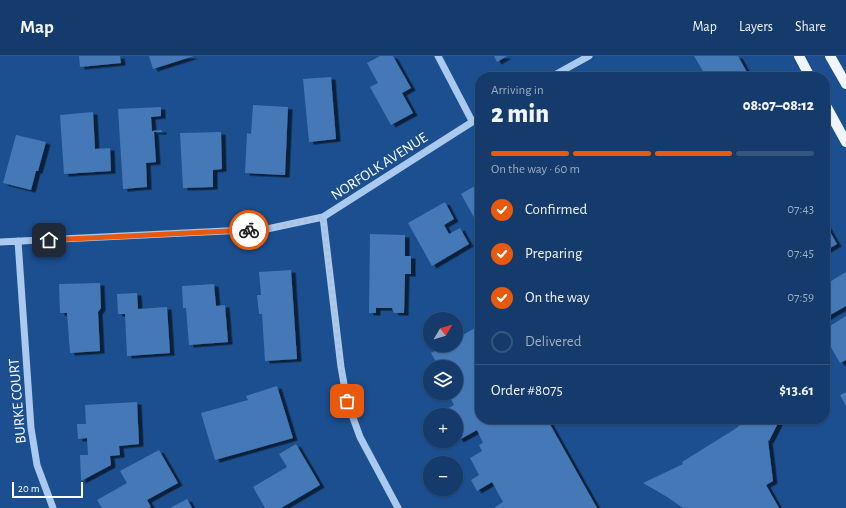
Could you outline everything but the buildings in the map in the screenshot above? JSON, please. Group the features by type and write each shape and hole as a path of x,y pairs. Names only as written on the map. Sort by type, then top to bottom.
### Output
{"main road":[{"path":"799,56 807,72"},
{"path":"830,56 846,84"},
{"path":"830,113 846,142"}],"street":[{"path":"438,56 472,121"},
{"path":"561,72 589,56"},
{"name":"NORFOLK AVENUE","path":"0,242 267,229 323,217 475,120"},
{"path":"323,217 341,366 347,401 360,437 398,508"},
{"name":"BURKE COURT","path":"18,241 31,428 37,466 53,508"}],"way so far":[{"path":"249,230 267,229 323,217 341,366 347,401"}],"route":[{"path":"49,240 249,230"}]}
